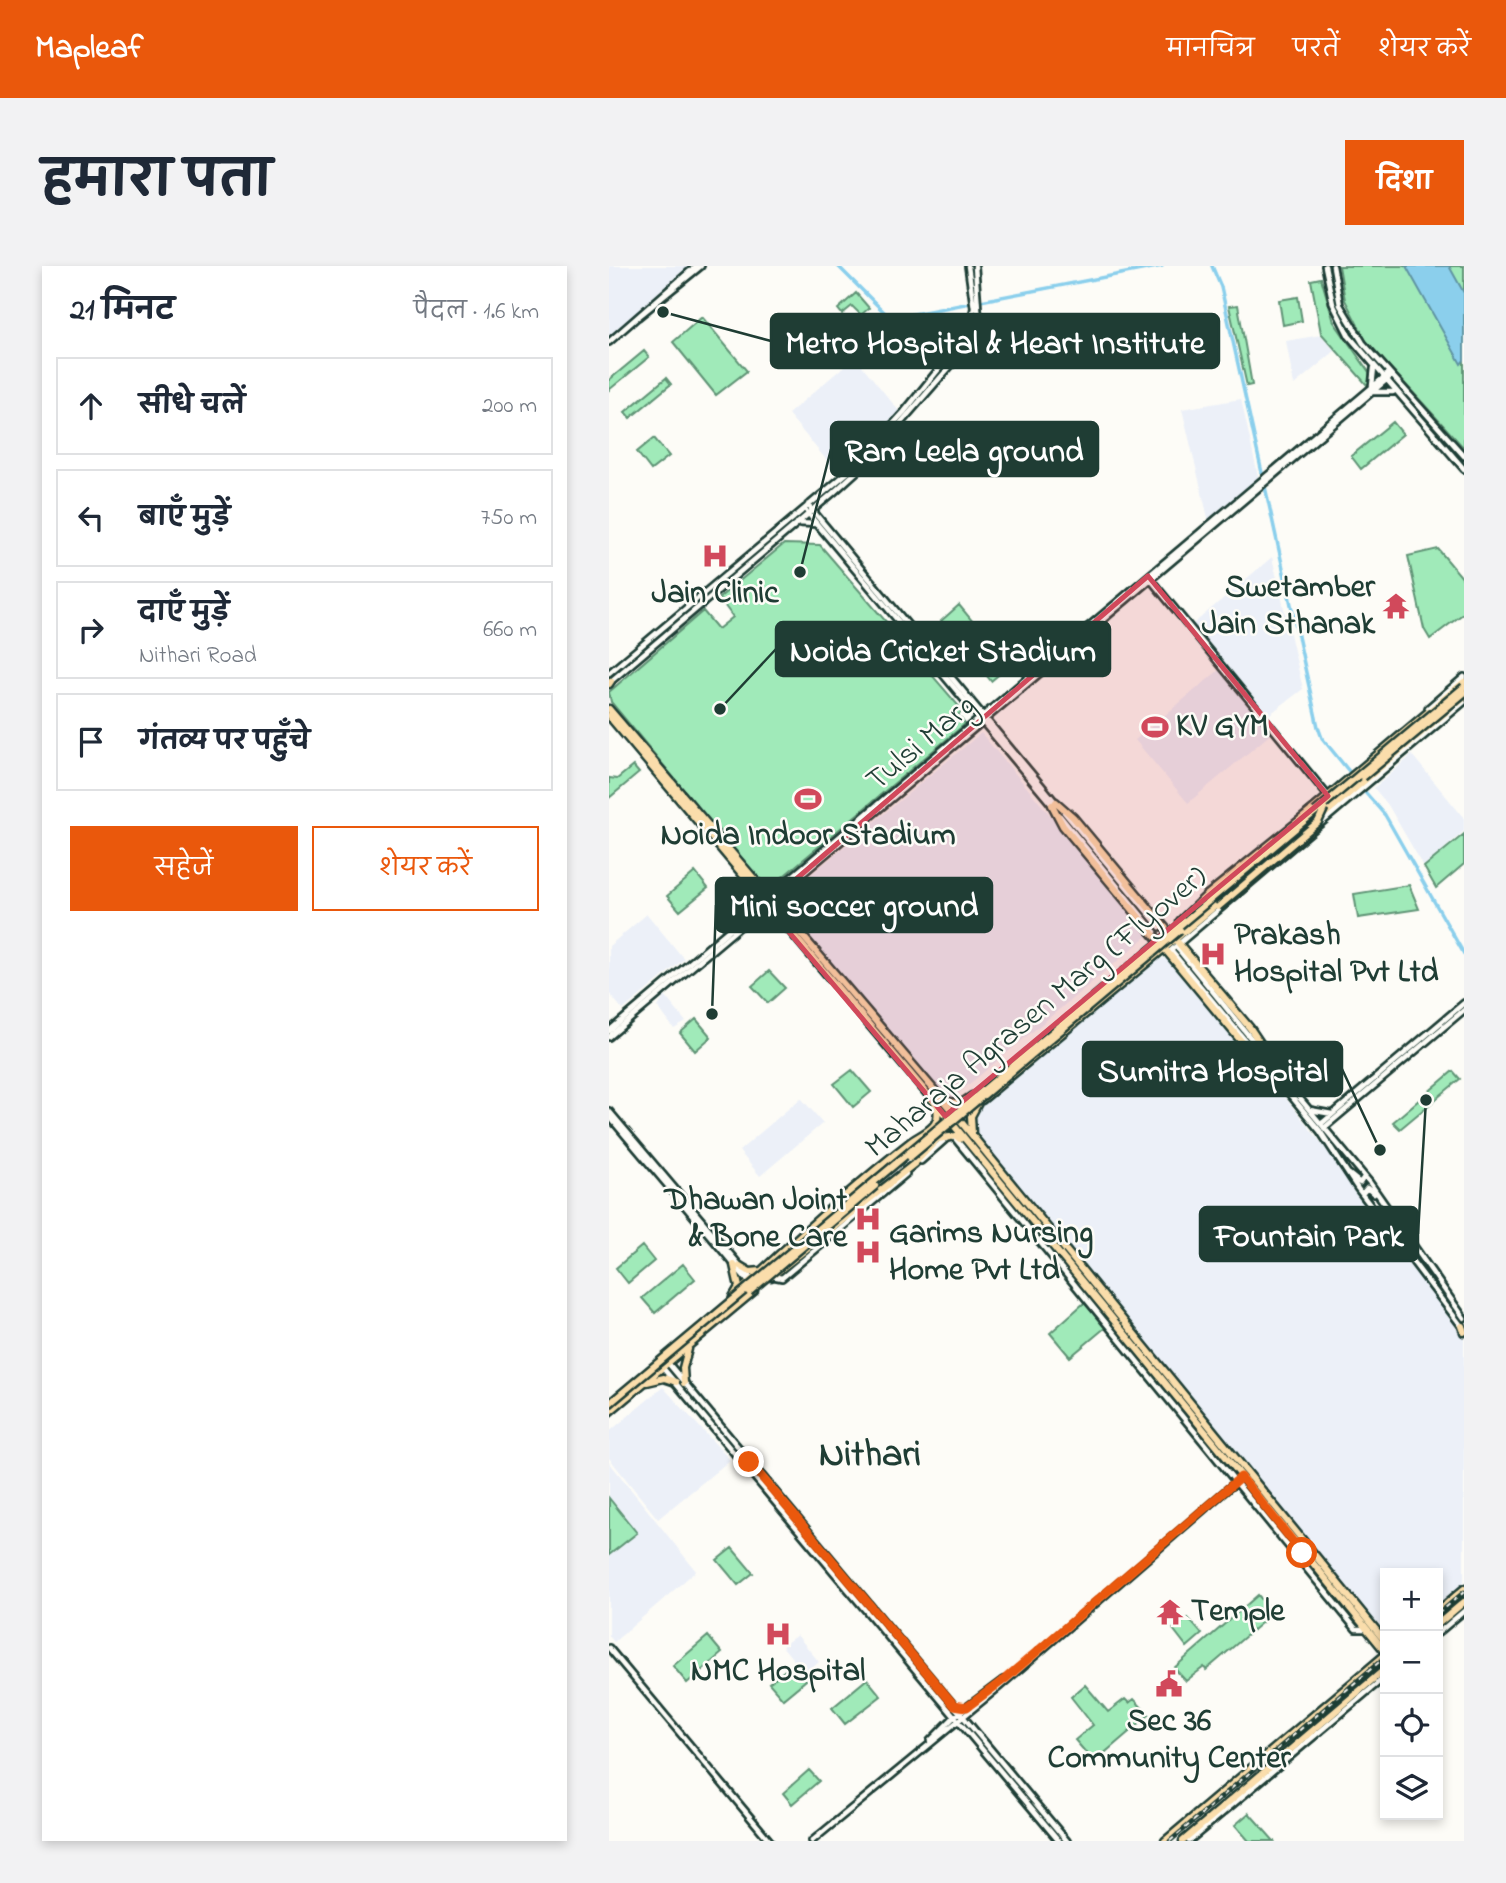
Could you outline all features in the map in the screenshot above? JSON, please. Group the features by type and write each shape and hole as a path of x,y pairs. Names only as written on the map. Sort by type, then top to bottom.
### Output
{"main road":[{"path":"786,1256 797,1242 945,1116 1464,682"},
{"name":"Maharaja Agrasen Marg (Flyover)","path":"609,1407 802,1249 1322,808 1464,682"},
{"path":"802,1249 817,1240 914,1160 1088,1012 1178,944 1187,930 1464,697"},
{"name":"Maharaja Agrasen Marg (Flyover)","path":"609,1407 1322,808 1464,697"},
{"path":"609,709 937,1107 957,1124 1380,1633"},
{"path":"609,716 767,902 778,910 952,1111 957,1124"},
{"path":"1418,721 1425,730"},
{"path":"1054,804 1073,817 1168,931"},
{"path":"1054,804 1063,826 1158,940"},
{"path":"1180,921 1303,815 1322,808"},
{"path":"1187,930 1318,822 1322,808"},
{"path":"1215,892 1222,900"},
{"path":"778,910 780,893"},
{"path":"1178,944 1250,1028 1283,1077"},
{"path":"1169,951 1261,1065 1272,1073"},
{"path":"1080,1005 1088,1012"},
{"path":"940,1098 954,1105 965,1101"},
{"path":"971,1141 971,1116 978,1103"},
{"path":"609,1407 643,1384 692,1329 733,1297 870,1176 932,1128 937,1121 937,1107"},
{"path":"609,1407 663,1362 691,1344 772,1276 848,1219 914,1164 938,1138 951,1136 971,1141 1239,1479 1380,1647"},
{"path":"733,1297 739,1287 737,1265 755,1273 762,1271"},
{"path":"684,1383 683,1368 691,1344"},
{"path":"643,1384 664,1378 675,1382"},
{"path":"1443,1600 1464,1588"},
{"path":"1443,1607 1464,1588"},
{"path":"1443,1620 1464,1602"},
{"path":"1369,1668 1376,1654 1374,1640"},
{"path":"1165,1841 1380,1658"},
{"path":"1183,1841 1380,1673"},
{"path":"1212,1801 1211,1811 1221,1810"}],"street":[{"path":"609,342 698,266"},
{"path":"610,682 864,465 955,360 974,336 977,308 968,266"},
{"path":"609,673 853,468 968,333 980,297 975,266"},
{"path":"1325,266 1336,313 1349,335 1384,380 1464,469"},
{"path":"1332,266 1344,315 1363,343 1464,457"},
{"path":"950,356 955,360"},
{"path":"1373,367 1373,390 1397,394"},
{"name":"Tulsi Marg","path":"609,1031 780,893 1390,375"},
{"path":"820,518 822,503"},
{"path":"806,507 820,518 983,720 989,732 1160,928"},
{"path":"811,512 817,524 971,710 992,725 1155,932"},
{"path":"797,524 817,524"},
{"path":"1150,578 1328,796"},
{"name":"Tulsi Marg","path":"983,720 1150,578"},
{"path":"1360,770 1464,682"},
{"path":"1178,944 1464,697"},
{"path":"971,710 972,729 989,732"},
{"path":"992,725 994,713"},
{"name":"Tulsi Marg","path":"609,1037 889,800"},
{"path":"1322,1126 1464,1003"},
{"path":"1322,1126 1464,1010"},
{"path":"1272,1073 1320,1131 1362,1194 1463,1326"},
{"path":"1283,1077 1380,1198 1463,1326"},
{"path":"1309,1110 1324,1115 1335,1112"},
{"path":"609,1113 751,1281"},
{"path":"772,1276 782,1278 951,1136 1239,1479"},
{"path":"1347,1173 1360,1183 1364,1177"},
{"path":"1362,1194 1368,1188 1380,1198"},
{"path":"663,1362 675,1382 951,1707 969,1708"},
{"path":"663,1362 684,1383 859,1601 1067,1841"},
{"path":"812,1841 1247,1472"},
{"path":"1440,1631 1464,1611"},
{"path":"609,1648 770,1841"},
{"path":"1189,1841 1380,1681"},
{"path":"947,1727 951,1707"},
{"path":"969,1708 968,1726 1059,1841"},
{"path":"947,1727 968,1726"}],"highlighted area":[{"path":"1148,576 1328,796 945,1116 766,905"}],"shaded area":[{"path":"609,266 693,266 609,336"},
{"path":"1321,335 1335,351 1294,385 1286,341"},
{"path":"855,357 899,411 839,475 788,414"},
{"path":"1241,399 1259,481 1209,522 1182,409"},
{"path":"1272,557 1303,689 1266,717 1192,625"},
{"path":"1219,670 1272,733 1188,803 1135,740"},
{"path":"981,733 1150,934 949,1101 778,902"},
{"path":"1412,755 1464,818 1464,831 1424,867 1388,805 1374,788"},
{"path":"647,914 684,959 623,1010 609,993 609,946"},
{"path":"1168,958 1177,962 1354,1184 1464,1337 1464,1582 1443,1601 1443,1568 1380,1568 1380,1628 979,1138 974,1125 975,1116 983,1105 1156,959"},
{"path":"665,996 686,1022 674,1029 658,1007"},
{"path":"801,1098 823,1123 760,1176 739,1151"},
{"path":"663,1387 730,1460 658,1519 609,1458 609,1432"},
{"path":"609,1462 696,1571 614,1642 609,1636"},
{"path":"797,1635 819,1662 805,1674 782,1646"}],"green space":[{"path":"1339,266 1464,266 1464,448 1366,341 1345,300"},
{"path":"1321,278 1334,322 1369,372 1370,382 1367,385 1321,333 1311,280"},
{"path":"856,293 869,308 861,315 852,306 842,314 838,309"},
{"path":"1298,297 1302,321 1283,325 1279,300"},
{"path":"1238,305 1252,385 1247,386 1229,306"},
{"path":"702,317 747,371 716,395 673,342"},
{"path":"644,351 649,357 609,390 609,380"},
{"path":"666,378 671,384 630,418 625,412"},
{"path":"1393,422 1403,434 1361,469 1351,456"},
{"path":"654,438 669,456 651,470 637,452"},
{"path":"784,544 820,545 963,711 958,715 965,724 767,890 611,702 609,692 703,611 718,629 733,617 719,598"},
{"path":"1438,549 1464,580 1464,613 1430,639 1424,629 1408,556"},
{"path":"959,605 974,623 956,638 941,621"},
{"path":"993,646 1009,666 991,681 975,661"},
{"path":"633,766 639,773 609,798 609,778 617,779"},
{"path":"1464,834 1464,864 1436,888 1424,867"},
{"path":"695,872 708,888 680,911 667,896"},
{"path":"1409,885 1419,909 1358,918 1354,894"},
{"path":"769,971 785,988 768,1003 752,986"},
{"path":"696,1019 711,1037 695,1051 680,1033"},
{"path":"852,1070 871,1092 853,1107 834,1084"},
{"path":"1453,1071 1460,1079 1400,1129 1393,1122"},
{"path":"642,1246 654,1261 628,1283 616,1268"},
{"path":"683,1264 695,1279 655,1313 642,1298"},
{"path":"1084,1303 1106,1327 1070,1357 1050,1333"},
{"path":"609,1498 637,1533 609,1555"},
{"path":"732,1548 753,1573 738,1585 717,1560"},
{"path":"1258,1595 1273,1613 1206,1670 1204,1667 1186,1681 1174,1668"},
{"path":"1188,1618 1202,1634 1187,1647 1173,1629"},
{"path":"708,1636 722,1653 687,1683 673,1666"},
{"path":"793,1664 806,1680 783,1699 769,1683"},
{"path":"867,1679 881,1696 845,1724 832,1708"},
{"path":"1085,1685 1108,1712 1125,1699 1129,1703 1134,1699 1149,1715 1094,1762 1075,1740 1093,1725 1071,1697"},
{"path":"809,1770 819,1781 792,1804 783,1793"},
{"path":"1249,1813 1274,1841 1249,1841 1235,1825"}],"water":[{"path":"1406,266 1449,266 1464,293 1464,360 1461,364"}],"waterway":[{"path":"838,266 887,315 898,317 1162,266"},
{"path":"1212,266 1221,287 1318,727 1322,738 1352,775"},
{"path":"1364,791 1385,815 1464,954"}],"railway":[{"path":"1443,1610 1464,1592"},
{"path":"1170,1841 1380,1661"}],"place":[{"name":"Metro Hospital & Heart Institute","path":"663,312"},
{"name":"Jain Clinic","path":"715,556"},
{"name":"Ram Leela ground","path":"800,572"},
{"name":"Swetamber Jain Sthanak","path":"1396,606"},
{"name":"Noida Cricket Stadium","path":"720,709"},
{"name":"KV GYM","path":"1155,727"},
{"name":"Noida Indoor Stadium","path":"808,799"},
{"name":"Prakash Hospital Pvt Ltd","path":"1213,954"},
{"name":"Mini soccer ground","path":"712,1014"},
{"name":"Fountain Park","path":"1426,1100"},
{"name":"Sumitra Hospital","path":"1380,1150"},
{"name":"Dhawan Joint & Bone Care","path":"868,1219"},
{"name":"Garims Nursing Home Pvt Ltd","path":"868,1252"},
{"name":"Temple","path":"1170,1612"},
{"name":"NMC Hospital","path":"778,1634"},
{"name":"Sec 36 Community Center","path":"1169,1684"}],"district":[{"name":"Nithari","path":"870,1456"}],"route":[{"path":"749,1462 954,1705 959,1706 967,1707 994,1684 1005,1679 1241,1477 1302,1553"}]}
